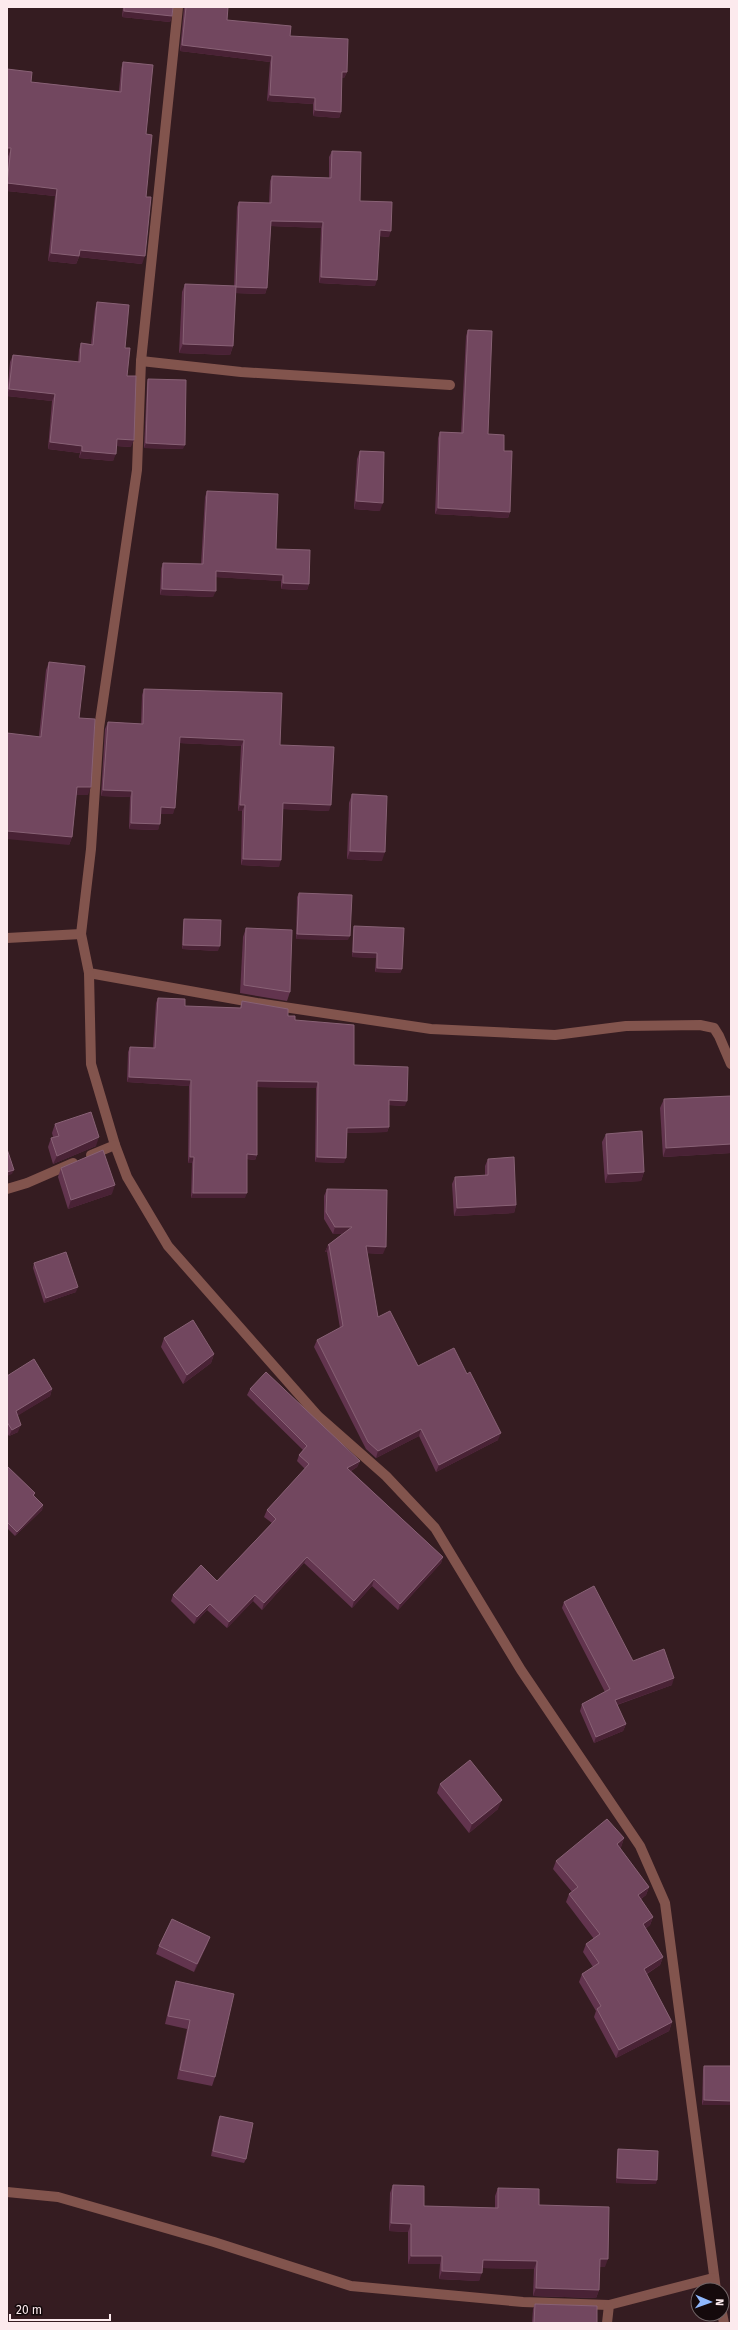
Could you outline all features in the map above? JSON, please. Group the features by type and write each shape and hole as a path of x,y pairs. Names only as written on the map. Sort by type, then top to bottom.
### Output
{"street":[{"path":"178,7 141,361 137,470 100,728 91,849 81,934 89,973 91,1064 115,1145 128,1177 168,1246 318,1416 386,1476 435,1528 521,1670 640,1846 665,1903 714,2282"},
{"path":"141,361 241,372 450,385"},
{"path":"7,938 81,934"},
{"path":"89,973 257,1003 431,1029 555,1035 626,1026 700,1024 714,1028 731,1064"},
{"path":"7,1189 27,1183 115,1145"},
{"path":"7,2192 58,2197 214,2242 351,2286 523,2302 609,2305 713,2278"},
{"path":"607,2323 609,2305"}],"building":[{"path":"124,7 173,7 172,16 124,11"},
{"path":"186,7 228,7 227,20 291,26 290,36 348,39 347,72 342,72 341,112 315,110 315,98 270,95 272,56 182,45"},
{"path":"123,62 153,65 146,134 152,135 146,197 151,197 145,256 80,250 79,256 51,253 57,189 7,183 11,148 7,148 7,69 32,72 31,82 121,92"},
{"path":"332,151 361,152 360,201 392,202 391,231 380,230 377,280 321,277 323,222 271,221 267,288 236,287 239,202 271,203 272,176 331,178"},
{"path":"185,284 236,286 233,346 183,344"},
{"path":"97,302 129,305 125,348 130,348 127,376 136,376 134,440 117,439 116,454 82,451 82,446 50,442 55,394 9,389 13,355 80,362 81,343 93,345"},
{"path":"468,330 492,331 488,434 504,435 504,451 512,451 510,512 438,508 440,432 463,433"},
{"path":"148,379 186,380 185,445 146,443"},
{"path":"360,451 384,452 383,503 356,501"},
{"path":"207,491 278,494 276,549 310,550 309,584 283,583 283,575 216,571 216,591 162,589 163,563 203,564"},
{"path":"49,662 85,666 79,718 95,719 91,787 77,787 72,837 7,831 7,733 41,737"},
{"path":"144,689 282,693 280,745 334,747 331,805 283,803 281,860 243,859 245,805 240,805 244,740 180,737 175,808 161,807 160,824 131,823 132,791 103,790 108,722 143,724"},
{"path":"352,794 387,796 385,852 350,851"},
{"path":"299,893 352,895 350,936 297,934"},
{"path":"184,919 221,920 220,946 183,945"},
{"path":"354,926 404,928 402,969 377,968 377,953 353,952"},
{"path":"246,928 292,930 290,992 244,985"},
{"path":"158,998 185,999 185,1006 241,1008 242,1001 288,1009 288,1016 295,1016 295,1020 354,1025 354,1065 408,1067 407,1101 389,1100 389,1127 347,1128 346,1158 317,1157 318,1082 257,1081 257,1155 247,1154 247,1193 193,1193 194,1157 190,1157 191,1080 129,1077 130,1047 155,1048"},
{"path":"731,1096 731,1144 666,1148 664,1099"},
{"path":"91,1112 99,1137 57,1156 51,1138 59,1136 55,1124"},
{"path":"642,1131 644,1172 608,1174 606,1134"},
{"path":"7,1149 14,1170 7,1172"},
{"path":"103,1150 115,1185 71,1200 61,1168"},
{"path":"514,1157 516,1205 457,1208 455,1177 488,1175 488,1159"},
{"path":"327,1189 387,1190 386,1247 366,1246 378,1317 390,1311 418,1366 454,1348 467,1374 470,1372 501,1433 439,1465 421,1429 378,1451 368,1442 317,1340 343,1326 328,1245 352,1227 335,1227 326,1212"},
{"path":"66,1252 78,1287 46,1298 34,1263"},
{"path":"193,1320 214,1354 187,1375 164,1338"},
{"path":"34,1359 52,1389 16,1411 21,1425 12,1430 7,1422 7,1376"},
{"path":"266,1372 360,1461 347,1468 443,1557 400,1604 374,1579 354,1601 307,1557 264,1603 255,1595 229,1622 210,1604 197,1617 173,1595 201,1565 217,1581 276,1519 267,1510 309,1464 299,1455 307,1446 250,1389"},
{"path":"7,1466 35,1493 33,1495 43,1505 17,1532 7,1522"},
{"path":"594,1586 633,1661 664,1649 674,1678 615,1700 626,1724 596,1737 582,1704 610,1689 564,1602"},
{"path":"470,1760 502,1800 472,1824 440,1784"},
{"path":"607,1819 624,1838 617,1844 649,1887 638,1895 653,1917 643,1924 663,1957 644,1969 672,2022 619,2050 597,2009 601,2006 582,1974 599,1963 586,1944 600,1934 569,1894 578,1887 556,1861"},
{"path":"172,1919 210,1937 197,1964 159,1946"},
{"path":"176,1981 234,1994 215,2077 180,2070 190,2020 168,2016"},
{"path":"704,2066 731,2066 731,2101 704,2100"},
{"path":"220,2116 253,2123 246,2159 213,2151"},
{"path":"618,2149 658,2151 657,2180 617,2178"},
{"path":"393,2185 424,2186 424,2206 498,2208 498,2188 539,2189 539,2205 609,2207 608,2259 600,2259 599,2290 536,2288 537,2261 483,2260 482,2273 442,2271 442,2256 411,2256 411,2224 391,2223"},
{"path":"535,2304 597,2306 597,2323 534,2323"}]}
